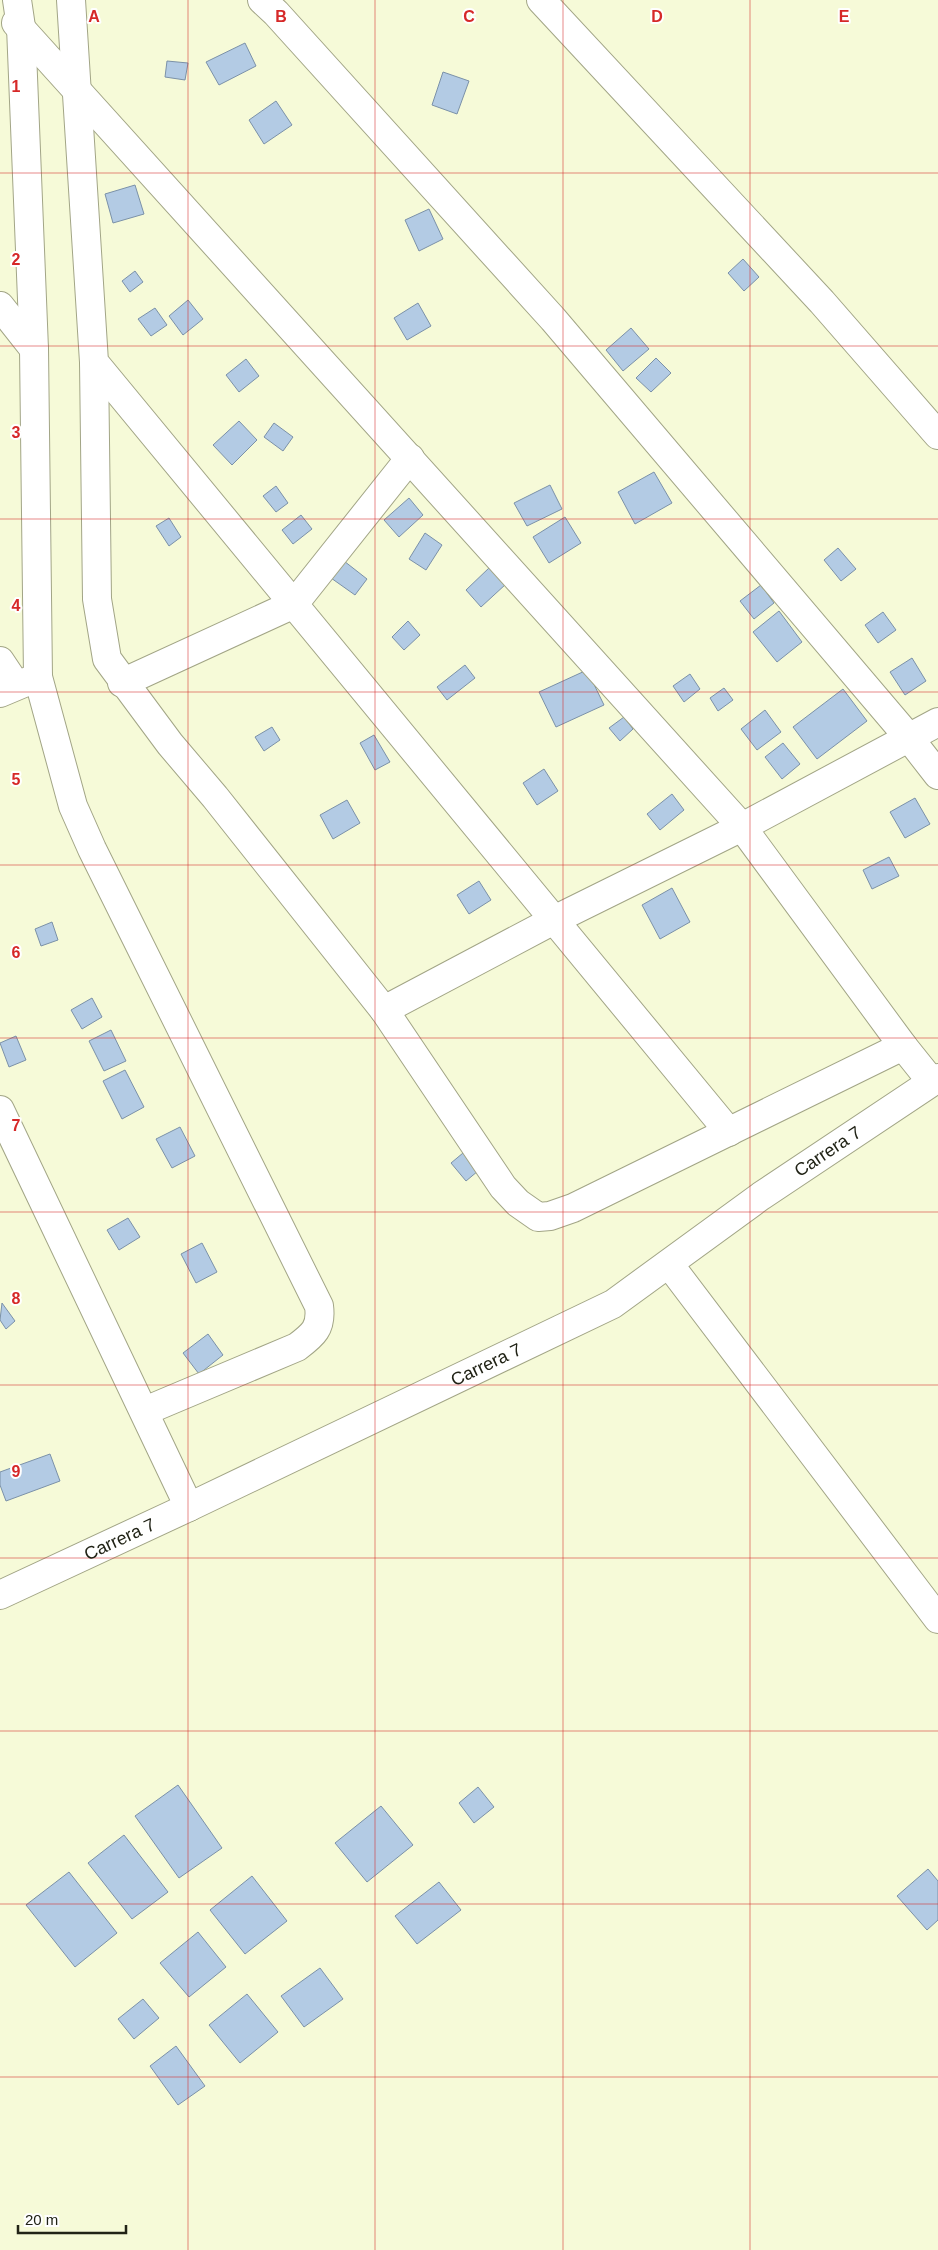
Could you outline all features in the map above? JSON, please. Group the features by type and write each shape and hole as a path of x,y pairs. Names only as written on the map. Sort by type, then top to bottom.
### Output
{"street":[{"path":"17,0 21,27 34,349 18,685"},
{"path":"71,0 75,88 94,362 97,599 107,659 122,682 384,1010 502,1187 518,1203 538,1217 550,1216 572,1208 903,1046"},
{"path":"262,0 276,13 553,319 910,739 938,775"},
{"path":"541,0 822,302 938,435"},
{"path":"0,10 21,27 742,827 903,1046 935,1079"},
{"path":"0,306 34,349"},
{"path":"94,362 729,1132"},
{"path":"122,682 294,604 410,458"},
{"path":"0,661 18,685 92,849 319,1306 321,1319 312,1335 297,1348 145,1411"},
{"path":"384,1010 554,920 742,827 910,739 938,722"},
{"name":"Carrera 7","path":"0,1595 189,1507 613,1304 761,1196 935,1079"},
{"path":"0,1110 145,1411 189,1507"},
{"path":"669,1264 938,1619"}],"building":[{"path":"245,43 256,66 219,85 206,62"},
{"path":"167,61 188,63 185,80 165,77"},
{"path":"443,72 469,81 457,114 432,105"},
{"path":"276,101 292,125 264,144 249,120"},
{"path":"135,185 144,214 113,223 105,194"},
{"path":"429,209 443,239 419,251 405,220"},
{"path":"743,259 759,277 744,291 728,273"},
{"path":"135,271 143,282 130,292 122,281"},
{"path":"188,300 203,319 183,335 169,316"},
{"path":"418,303 431,326 407,340 394,318"},
{"path":"155,308 167,325 151,336 138,319"},
{"path":"631,328 649,349 623,371 606,350"},
{"path":"656,358 671,373 651,392 636,378"},
{"path":"246,359 259,376 239,392 226,375"},
{"path":"239,421 257,440 232,465 213,445"},
{"path":"274,423 293,437 283,451 264,437"},
{"path":"654,472 672,503 635,524 618,492"},
{"path":"550,485 562,509 527,526 514,503"},
{"path":"276,486 288,503 276,512 263,496"},
{"path":"409,498 423,515 399,537 384,520"},
{"path":"301,515 312,529 293,544 282,530"},
{"path":"565,517 581,543 549,563 533,537"},
{"path":"169,518 181,537 169,546 156,526"},
{"path":"425,533 442,545 426,570 409,559"},
{"path":"838,548 856,569 841,581 824,560"},
{"path":"344,561 367,579 355,595 331,578"},
{"path":"490,567 506,584 481,607 466,590"},
{"path":"761,585 774,603 754,619 740,601"},
{"path":"779,611 802,642 777,662 753,632"},
{"path":"883,612 896,630 878,643 865,625"},
{"path":"408,621 420,635 404,650 392,637"},
{"path":"912,658 926,681 905,695 890,672"},
{"path":"465,665 475,678 447,700 437,687"},
{"path":"587,670 604,705 556,727 539,692"},
{"path":"690,674 700,689 684,702 673,686"},
{"path":"724,688 733,700 718,711 710,698"},
{"path":"843,689 867,721 817,759 793,727"},
{"path":"765,710 781,732 757,750 741,729"},
{"path":"624,717 633,729 620,741 609,728"},
{"path":"272,727 280,740 264,751 255,737"},
{"path":"374,735 390,762 375,770 360,743"},
{"path":"783,743 800,764 782,779 765,757"},
{"path":"544,769 558,791 537,805 523,783"},
{"path":"672,794 684,810 660,830 647,814"},
{"path":"915,798 930,824 905,838 890,812"},
{"path":"347,800 360,823 333,839 320,815"},
{"path":"889,857 899,876 872,889 863,870"},
{"path":"479,881 491,900 469,914 457,895"},
{"path":"672,888 690,922 660,939 642,905"},
{"path":"52,922 58,940 41,946 35,929"},
{"path":"92,998 102,1017 82,1029 71,1010"},
{"path":"111,1030 126,1061 104,1071 89,1041"},
{"path":"16,1036 26,1060 9,1067 0,1043"},
{"path":"125,1070 144,1107 122,1119 103,1081"},
{"path":"180,1127 195,1156 172,1168 156,1139"},
{"path":"469,1148 484,1166 466,1181 451,1163"},
{"path":"128,1218 140,1237 119,1250 107,1230"},
{"path":"202,1243 217,1272 196,1283 181,1254"},
{"path":"2,1303 15,1321 6,1329 0,1320"},
{"path":"208,1334 223,1355 199,1374 183,1353"},
{"path":"50,1454 60,1481 6,1501 0,1485 0,1472"},
{"path":"178,1785 222,1848 179,1878 135,1816"},
{"path":"478,1787 494,1807 474,1823 459,1803"},
{"path":"381,1806 413,1845 367,1882 335,1843"},
{"path":"124,1835 168,1892 132,1919 88,1863"},
{"path":"928,1869 938,1881 938,1920 927,1930 897,1896"},
{"path":"69,1872 117,1933 75,1967 26,1905"},
{"path":"252,1876 287,1921 245,1954 210,1910"},
{"path":"439,1882 461,1910 417,1944 395,1916"},
{"path":"198,1932 226,1967 189,1997 160,1963"},
{"path":"320,1968 343,1999 304,2027 281,1996"},
{"path":"247,1994 278,2032 240,2063 209,2025"},
{"path":"143,1999 159,2018 134,2039 118,2019"},
{"path":"176,2046 205,2086 178,2105 150,2066"}]}
